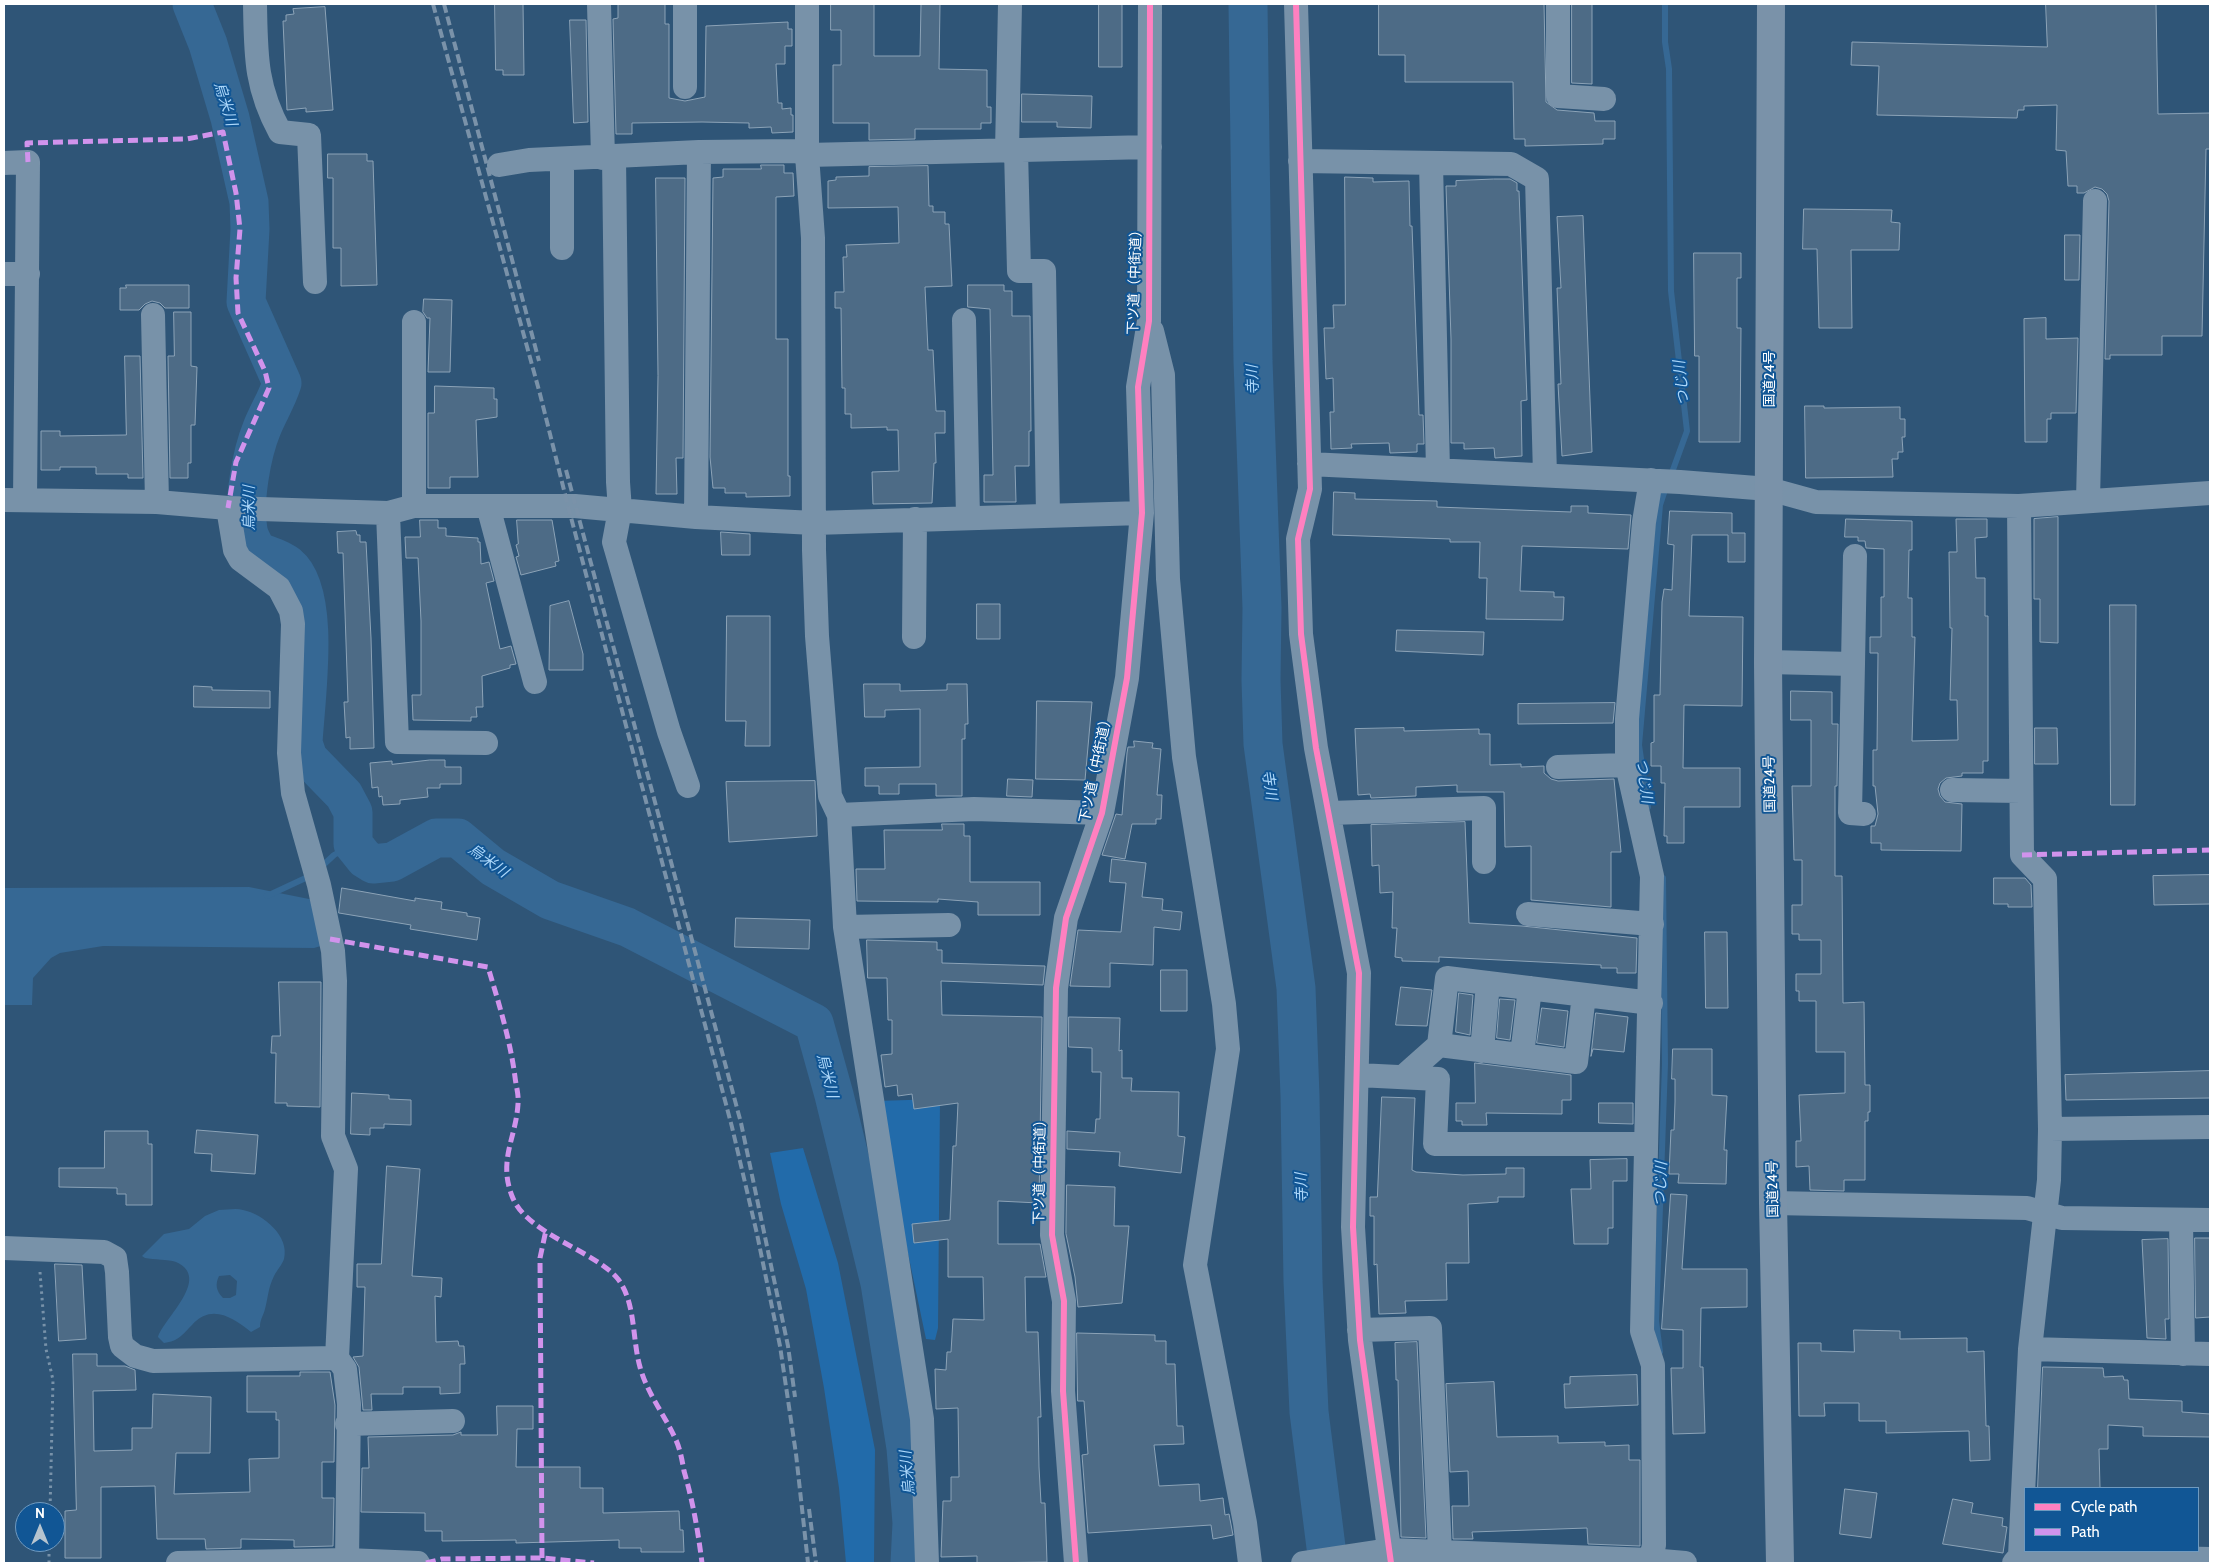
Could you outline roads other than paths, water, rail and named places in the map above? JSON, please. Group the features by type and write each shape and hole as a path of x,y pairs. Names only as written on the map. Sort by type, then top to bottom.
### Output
{"highway":[{"name":"国道24号","path":"1771,4 1768,662 1773,1203 1780,1563"}],"street":[{"path":"255,4 256,67 269,112 280,132 309,136 315,282"},
{"path":"599,4 609,157 620,510 614,542 668,732 688,786"},
{"path":"685,4 685,87"},
{"path":"807,4 807,156 813,238 814,523 817,636 830,796 839,815 845,927 922,1419 928,1563"},
{"path":"1010,4 1012,151 1019,271 1044,271 1048,515"},
{"name":"下ツ道（中街道）","path":"1076,1563 1063,1391 1064,1301 1052,1235 1056,988 1066,918 1102,813 1127,678 1142,512 1138,387 1149,321 1150,4"},
{"path":"1296,4 1310,489 1298,539 1301,634 1316,748 1330,813 1359,973 1353,1227 1359,1330 1386,1555"},
{"path":"1558,4 1558,96 1604,99"},
{"path":"499,165 529,160 699,152 796,151 807,156 1150,148"},
{"path":"696,517 699,152"},
{"path":"562,159 562,248"},
{"path":"1300,161 1511,164 1537,179 1545,475"},
{"path":"4,163 28,162 28,274 14,500 157,502 241,508 388,512 414,506 576,506 696,517 814,523 1142,512"},
{"path":"1430,163 1438,470"},
{"path":"2088,500 2095,201"},
{"path":"4,274 28,274"},
{"path":"153,315 157,502"},
{"path":"964,320 968,518"},
{"path":"1149,321 1163,375 1168,579 1184,757 1224,1004 1228,1049 1195,1265 1245,1523 1250,1563"},
{"path":"414,322 414,506"},
{"path":"1309,464 1664,481 1769,489 1816,502 2019,506 2210,493"},
{"path":"1303,1563 1440,1552 1662,1562 1654,1545 1653,1365 1642,1331 1651,1003 1652,876 1628,766 1627,718 1644,522 1664,481"},
{"path":"488,506 535,682"},
{"path":"2019,506 2022,855 2045,879 2050,1129 2049,1180 2030,1349 2017,1560 2210,1559"},
{"path":"241,508 234,550 240,559 278,588 291,611 293,624 289,753 293,793 319,885 333,951 335,981 333,1136 346,1169 337,1358 345,1369 349,1404 348,1560"},
{"path":"388,512 398,742 486,743"},
{"path":"914,637 915,520"},
{"path":"1856,556 1850,813 1864,814"},
{"path":"1768,662 1853,664"},
{"path":"1558,767 1628,766"},
{"path":"1952,790 2021,791"},
{"path":"1330,813 1484,808 1484,862"},
{"path":"839,815 974,809 1102,813"},
{"path":"1528,914 1652,924"},
{"path":"845,927 949,925"},
{"path":"1402,1077 1439,1045 1447,978 1651,1003"},
{"path":"1482,1051 1488,983"},
{"path":"1522,1055 1530,988"},
{"path":"1439,1045 1576,1062 1584,995"},
{"path":"1358,1075 1438,1079 1435,1144 1646,1144"},
{"path":"2050,1129 2210,1128"},
{"path":"1773,1203 2027,1208 2062,1218 2210,1220"},
{"path":"2181,1220 2184,1354"},
{"path":"4,1248 104,1252 115,1258 121,1342 122,1346 135,1356 153,1361 337,1358"},
{"path":"1359,1330 1430,1328 1440,1552"},
{"path":"2030,1349 2210,1354"},
{"path":"348,1424 453,1421"},
{"path":"178,1563 348,1560 418,1563"}],"waterway":[{"name":"烏米川","path":"192,4 208,44 230,118 249,202 250,229 246,302 282,383 254,451 247,493 247,519 249,535 257,551 288,565 298,579 305,599 309,649 303,743 308,758 344,795 353,812 353,844 365,859 373,864 392,862 436,838 458,838 493,867 550,900 627,927 814,1023 834,1095 880,1283 906,1448 912,1523 910,1563"},
{"name":"寺川","path":"1248,4 1253,361 1262,608 1261,680 1263,744 1296,988 1303,1281 1309,1412 1328,1563"},
{"name":"つじ川","path":"1665,4 1665,42 1669,69 1671,291 1687,431 1670,478"},
{"name":"つじ川","path":"1648,807 1639,745 1660,505 1666,487"},
{"path":"320,868 334,855 353,844"},
{"path":"267,896 312,875"},
{"name":"つじ川","path":"1660,1352 1656,1321 1665,1064 1663,878"}],"railway":[{"path":"433,4 540,394 732,1127 757,1234 780,1346 796,1454 808,1563"},
{"path":"444,4 539,361"},
{"path":"566,470 741,1123 788,1346 795,1397"},
{"path":"809,1509 816,1563"}]}
